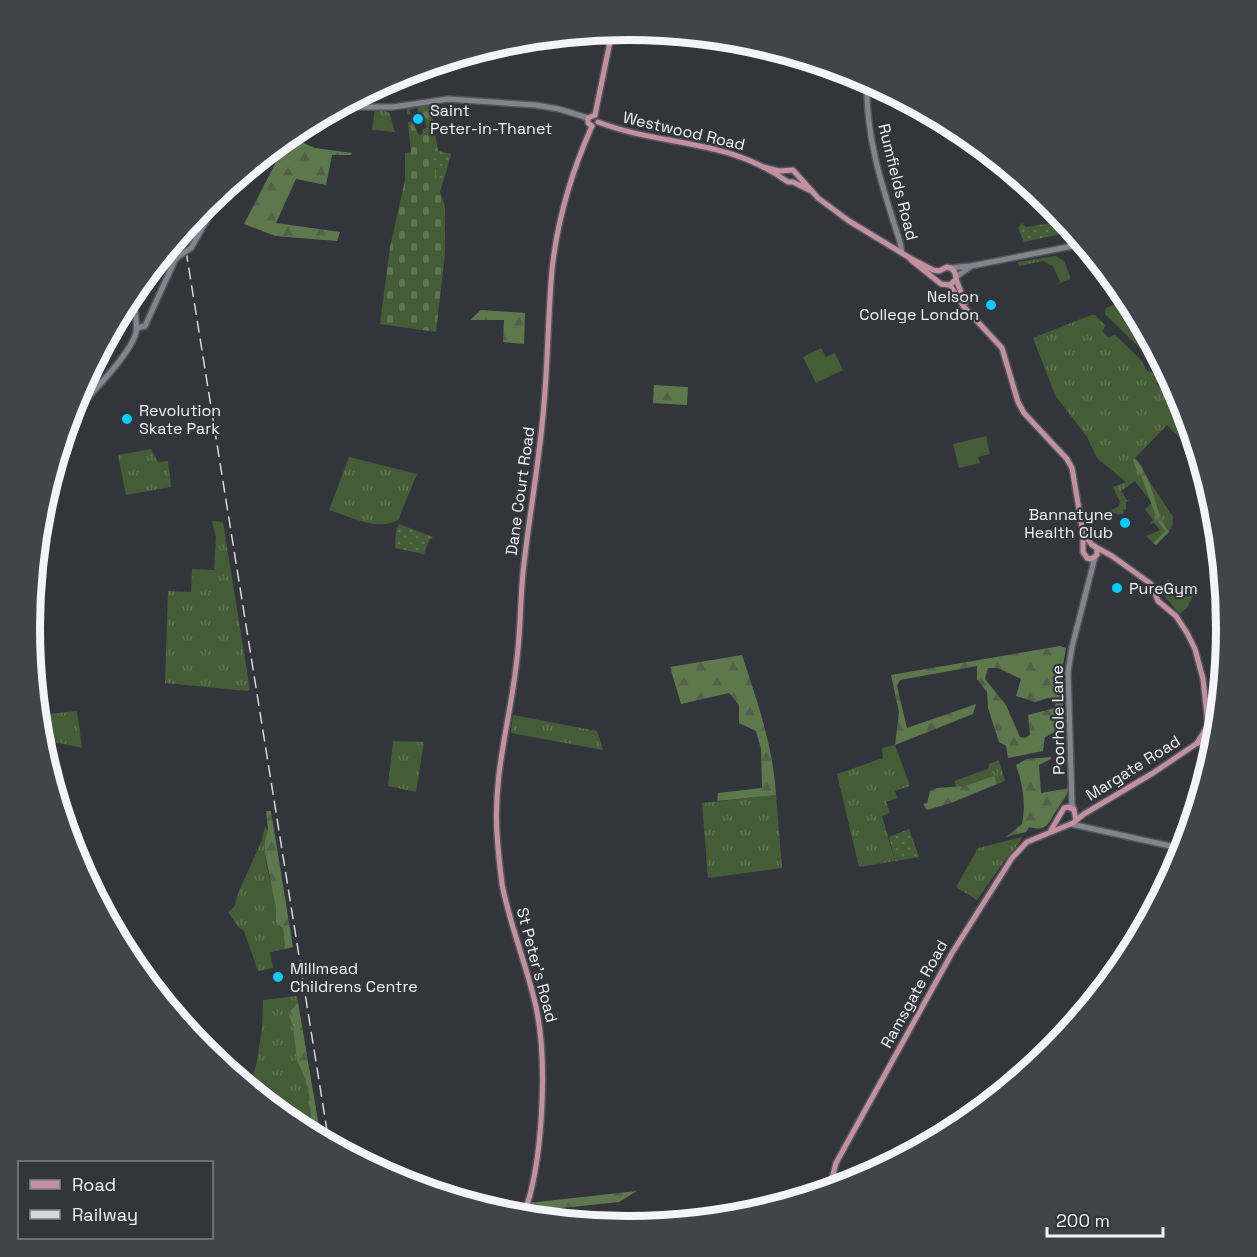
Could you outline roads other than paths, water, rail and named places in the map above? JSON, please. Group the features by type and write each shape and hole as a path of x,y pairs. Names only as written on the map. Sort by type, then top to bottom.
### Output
{"main road":[{"path":"595,115 588,118 588,123 592,126 598,122 595,115 610,41"},
{"name":"Westwood Road","path":"598,122 627,131 718,149 763,167 785,180"},
{"name":"Dane Court Road","path":"500,864 497,820 498,770 517,658 523,568 533,510 544,406 553,269 566,197 592,126"},
{"name":"Westwood Road","path":"763,167 786,171"},
{"path":"810,190 785,180 786,171 793,170 827,206 902,254 933,270 950,268 954,271 967,309"},
{"path":"793,182 797,175"},
{"path":"910,258 944,285 950,285 956,278"},
{"path":"939,271 937,277 939,282"},
{"path":"950,285 967,309 1002,348 1018,402 1024,413 1072,468 1083,533 1083,552 1086,558 1112,556"},
{"path":"1083,533 1097,550 1096,556"},
{"path":"1084,548 1094,546 1151,584 1158,601 1176,616 1187,633 1199,661 1208,725"},
{"path":"1207,708 1210,711"},
{"name":"Margate Road","path":"1196,744 1208,727"},
{"name":"Margate Road","path":"1071,823 1196,744 1205,741"},
{"path":"1050,831 1059,815 1064,808 1069,807 1075,812 1071,823 1060,821 1059,815"},
{"name":"Margate Road","path":"1075,812 1084,814"},
{"name":"Ramsgate Road","path":"832,1180 836,1163 964,933 1012,858 1027,842 1071,823"},
{"name":"St Peter's Road","path":"500,864 509,910 536,1005 542,1045 542,1092 537,1147 525,1207"}],"street":[{"name":"Rumfields Road","path":"867,91 867,110 875,158 902,254"},
{"path":"359,106 393,106 448,99 528,104 559,109 588,118"},
{"path":"137,328 145,326 175,260 191,248 208,218"},
{"path":"950,268 1075,246"},
{"path":"956,278 971,266"},
{"path":"89,395 133,340 137,328 134,311"},
{"name":"Poorhole Lane","path":"1075,812 1071,792 1068,672 1072,647 1096,556"},
{"name":"Poorhole Lane","path":"1086,558 1089,578"},
{"name":"Poorhole Lane","path":"1064,808 1071,792"},
{"path":"1071,823 1175,847"}],"railway":[{"path":"185,243 328,1134"}],"place":[{"name":"Saint Peter-in-Thanet","path":"418,119"},
{"name":"Nelson College London","path":"991,305"},
{"name":"Revolution Skate Park","path":"127,419"},
{"name":"Bannatyne Health Club","path":"1125,523"},
{"name":"PureGym","path":"1117,588"},
{"name":"Millmead Childrens Centre","path":"278,977"}]}
